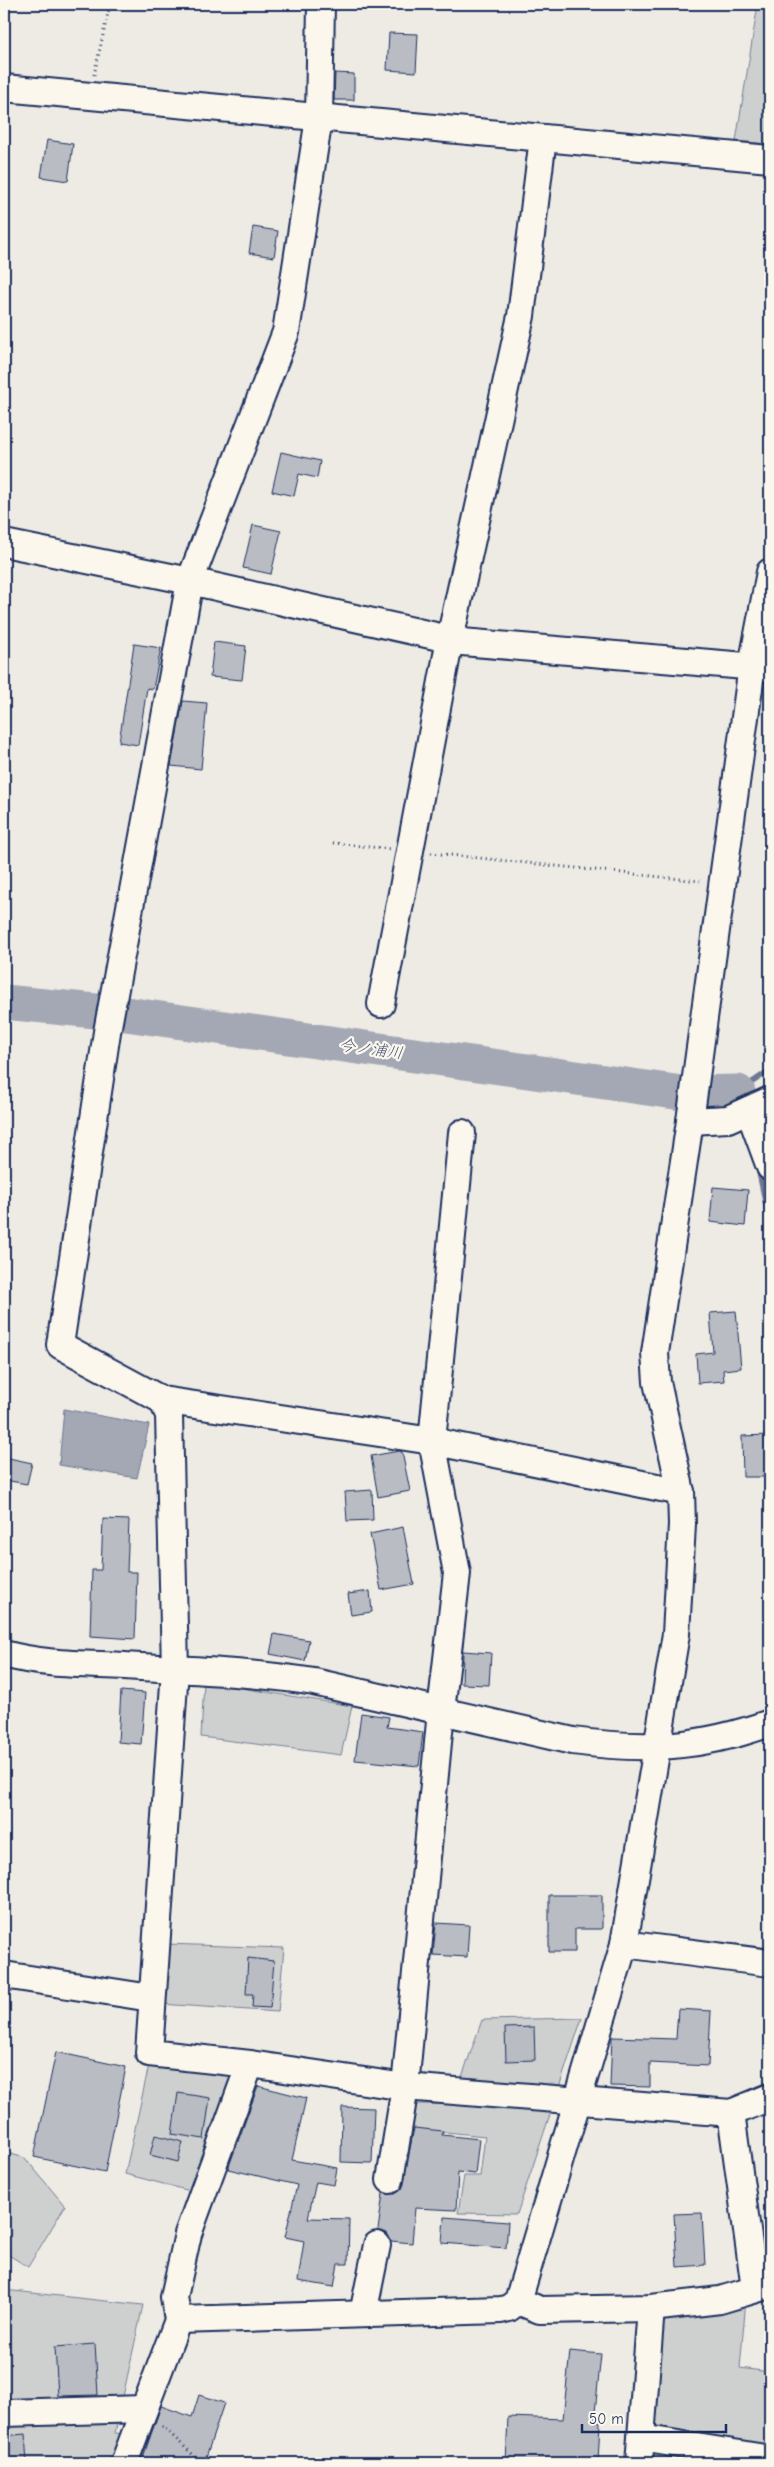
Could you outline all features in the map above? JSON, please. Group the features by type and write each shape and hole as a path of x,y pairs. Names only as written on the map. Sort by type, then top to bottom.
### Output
{"street":[{"path":"321,4 319,118 286,332 190,581 107,1032 60,1345 162,1400 432,1442 681,1492"},
{"path":"4,88 770,159"},
{"path":"381,1004 450,639 522,316 543,138"},
{"path":"4,543 190,581 450,639 761,667"},
{"path":"178,2320 501,2310 509,2308 518,2300 624,1944 659,1747 676,1634 682,1532 681,1492 657,1382 655,1353 690,1121 721,883 761,667 770,572"},
{"path":"690,1121 728,1119 760,1105 770,1167"},
{"path":"390,2180 405,2087 441,1711 457,1573 432,1442 462,1133"},
{"path":"162,1400 170,1416 175,1669 151,1998 149,2053 250,2064 405,2087 577,2101 731,2112 770,2098"},
{"path":"4,1654 47,1662 276,1676 314,1682 573,1741 604,1745 674,1747 734,1736 770,1723"},
{"path":"624,1944 770,1963"},
{"path":"4,1975 151,1998"},
{"path":"124,2463 178,2320 174,2297 188,2234 250,2064"},
{"path":"518,2300 540,2310 652,2308 720,2300 763,2287 731,2112"},
{"path":"363,2314 378,2245"},
{"path":"639,2463 652,2308"},
{"path":"4,2413 144,2409"},
{"path":"641,2438 770,2459"}],"path":[{"path":"90,96 110,4"},
{"path":"333,843 721,883"},
{"path":"144,2409 202,2463"}],"shaded area":[{"path":"758,4 770,4 770,144 736,141"},
{"path":"64,1409 149,1425 137,1478 59,1465"},
{"path":"204,1682 352,1706 341,1755 201,1737"},
{"path":"165,1944 284,1948 278,2012 160,2004"},
{"path":"582,2018 517,2214 458,2213 464,2176 480,2176 485,2136 407,2128 408,2104 457,2104 458,2088 482,2020"},
{"path":"149,2065 235,2074 194,2192 125,2174"},
{"path":"4,2152 25,2158 65,2206 28,2267 4,2252"},
{"path":"4,2290 143,2305 115,2433 208,2444 199,2463 4,2463"},
{"path":"746,2300 740,2368 770,2372 770,2449 655,2432 662,2318"}],"building":[{"path":"389,33 418,34 416,72 387,70"},
{"path":"335,73 354,74 354,100 334,100"},
{"path":"47,140 73,144 68,181 41,177"},
{"path":"253,227 278,231 274,257 249,253"},
{"path":"281,452 320,461 317,478 299,474 294,496 272,491"},
{"path":"253,525 281,531 271,574 243,568"},
{"path":"214,642 246,646 242,680 210,677"},
{"path":"134,644 161,648 153,689 147,688 138,745 119,742"},
{"path":"183,701 207,703 201,769 171,766"},
{"path":"713,1187 748,1190 745,1226 710,1222"},
{"path":"736,1311 741,1368 723,1370 724,1381 698,1383 696,1354 713,1352 710,1313"},
{"path":"770,1435 770,1477 743,1477 742,1436"},
{"path":"402,1452 410,1491 378,1497 371,1456"},
{"path":"4,1457 32,1463 27,1484 4,1480"},
{"path":"372,1490 373,1520 347,1521 345,1492"},
{"path":"103,1519 129,1520 127,1572 137,1572 135,1639 90,1636 92,1570 101,1570"},
{"path":"403,1527 414,1584 381,1590 370,1534"},
{"path":"370,1591 372,1612 351,1615 348,1594"},
{"path":"274,1634 309,1640 305,1661 270,1654"},
{"path":"463,1651 491,1653 489,1685 462,1684"},
{"path":"121,1691 145,1693 141,1744 118,1742"},
{"path":"361,1713 389,1717 387,1727 423,1732 419,1766 355,1760"},
{"path":"549,1895 602,1895 602,1929 575,1929 575,1952 549,1952"},
{"path":"436,1923 469,1925 467,1957 433,1955"},
{"path":"248,1958 274,1961 270,2008 252,2007 253,1994 246,1994"},
{"path":"678,2009 711,2011 708,2066 650,2063 650,2087 610,2086 612,2037 676,2039"},
{"path":"534,2027 535,2060 506,2061 505,2028"},
{"path":"56,2052 126,2067 105,2172 34,2157"},
{"path":"258,2086 306,2098 292,2160 337,2168 334,2185 316,2182 308,2218 349,2219 348,2264 338,2264 334,2287 298,2281 304,2241 285,2237 297,2185 228,2169"},
{"path":"178,2093 210,2098 204,2139 172,2134"},
{"path":"342,2107 374,2108 372,2163 341,2162"},
{"path":"414,2128 443,2131 442,2135 479,2139 475,2174 458,2172 456,2210 415,2208 412,2243 391,2241 387,2233 378,2230 383,2193 395,2194 402,2189"},
{"path":"155,2135 183,2142 178,2162 150,2155"},
{"path":"702,2213 705,2265 677,2267 674,2214"},
{"path":"444,2217 508,2222 506,2248 442,2243"},
{"path":"95,2344 98,2395 58,2396 55,2347"},
{"path":"570,2351 601,2354 594,2422 600,2422 598,2463 506,2463 508,2417 563,2419"},
{"path":"199,2395 224,2403 204,2463 141,2463 161,2406 192,2417"},
{"path":"25,2434 27,2463 4,2463 4,2436"}],"waterway":[{"name":"今ノ浦川","path":"4,1002 126,1014 682,1093 738,1092"},
{"path":"741,1106 738,1092 770,1070"},
{"path":"758,1168 770,1224"}]}
